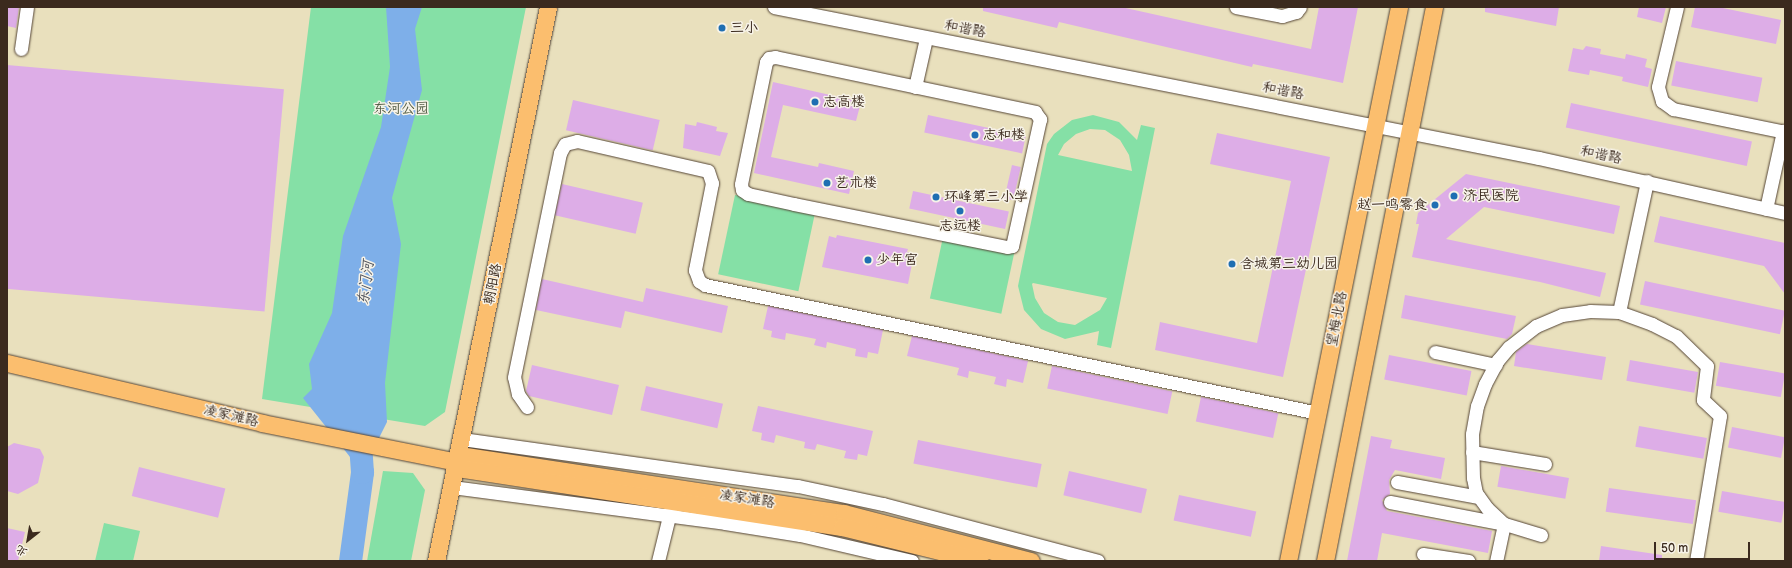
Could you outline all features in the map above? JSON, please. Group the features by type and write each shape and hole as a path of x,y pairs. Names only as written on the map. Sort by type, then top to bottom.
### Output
{"main road":[{"name":"朝阳路","path":"436,561 459,456 548,7"},
{"name":"望梅北路","path":"1288,561 1399,7"},
{"path":"1325,561 1434,7"},
{"name":"凌家滩路","path":"7,363 283,428 384,447 459,456 844,513 1031,561"},
{"name":"凌家滩路","path":"459,456 671,508 842,526 980,561"}],"street":[{"path":"21,49 27,7"},
{"name":"和谐路","path":"774,7 1376,125 1647,181 1785,214"},
{"path":"1236,7 1282,16 1296,12 1300,7"},
{"path":"1676,7 1658,87 1662,101 1673,109 1784,132 1766,209"},
{"path":"915,87 926,38"},
{"path":"775,57 915,87 1035,112 1039,116 1012,246 1007,248 802,206 748,194 742,190 744,169 769,58 775,57"},
{"path":"527,407 518,394 514,377 560,153 566,144 577,141 708,171 712,182 694,270 699,281 705,285 1318,413"},
{"path":"1619,312 1647,181"},
{"path":"1504,524 1487,508 1479,497 1473,478 1472,452 1477,406 1485,384 1496,365 1523,335 1556,318 1590,311 1619,312 1652,324 1676,336 1707,366 1703,400 1720,416 1696,561"},
{"path":"1435,352 1496,365"},
{"path":"1472,452 1545,464"},
{"path":"459,456 798,486 883,504 1098,561"},
{"path":"1397,482 1479,497"},
{"path":"452,487 671,508 800,535 912,561"},
{"path":"1390,502 1504,524 1541,535"},
{"path":"658,561 671,508"},
{"path":"1496,561 1504,524"},
{"path":"1424,554 1468,561"}],"green space":[{"name":"东河公园","path":"311,7 526,7 445,412 425,426 262,399"},
{"path":"1093,115 1119,122 1137,140 1141,125 1155,128 1111,348 1097,345 1099,331 1065,339 1041,329 1024,310 1018,286 1047,144 1054,134 1072,120","holes":["1090,129 1105,130 1120,140 1129,155 1132,171 1058,155 1064,144 1076,134","1033,283 1107,298 1100,310 1075,325 1058,322 1044,313 1035,298"]},
{"path":"735,195 815,212 798,291 718,274"},
{"path":"943,237 1014,252 1001,314 930,299"},
{"path":"383,471 413,473 425,490 411,561 367,561"},
{"path":"104,523 140,531 133,561 95,561"}],"water":[{"path":"386,7 422,7 415,29 422,90 392,198 401,244 385,383 387,422 362,472 303,398 312,389 309,364 332,313 343,236 381,127 390,67"}],"building":[{"path":"7,7 19,7 16,28 7,26"},
{"path":"983,7 1121,7 1311,49 1319,7 1358,7 1343,83 1253,64 1252,67 1059,22 1057,28 983,11"},
{"path":"1485,7 1559,7 1556,26 1485,12"},
{"path":"1639,7 1666,7 1662,23 1637,17"},
{"path":"1695,7 1718,7 1781,20 1776,44 1691,27"},
{"path":"1586,46 1601,49 1600,54 1625,59 1626,54 1647,59 1645,67 1652,69 1648,87 1622,81 1623,77 1590,70 1589,75 1568,71 1573,48 1583,50"},
{"path":"1676,61 1762,78 1758,102 1671,86"},
{"path":"7,65 284,89 265,311 7,289"},
{"path":"773,82 861,102 856,121 783,105 771,157 818,167 819,163 854,171 849,194 754,173"},
{"path":"573,100 660,120 653,150 566,130"},
{"path":"1571,103 1752,141 1747,166 1566,127"},
{"name":"志和楼","path":"928,115 1026,136 1022,153 924,133"},
{"path":"697,122 717,127 716,131 728,133 720,156 683,148 685,124 696,126"},
{"path":"1217,133 1330,157 1283,377 1155,350 1160,322 1257,343 1291,181 1210,164"},
{"path":"1012,165 1021,167 1013,200 1004,198"},
{"path":"1466,174 1620,206 1614,234 1484,207 1446,239 1606,273 1600,297 1540,282 1412,257 1419,224 1416,224 1418,213"},
{"path":"562,184 643,203 636,234 555,215"},
{"name":"志远楼","path":"913,191 1009,211 1005,229 909,209"},
{"path":"1660,216 1785,243 1785,294 1764,266 1654,242"},
{"name":"少年宫","path":"837,235 908,249 907,252 914,254 908,284 822,267 829,236 836,238"},
{"path":"542,279 643,302 646,288 728,306 722,333 625,311 621,328 536,310"},
{"path":"1645,281 1785,311 1780,334 1640,304"},
{"path":"1405,295 1516,316 1512,334 1507,339 1401,318"},
{"path":"768,306 883,330 878,354 868,352 867,358 855,356 856,349 827,342 826,348 814,345 816,339 786,333 785,340 771,337 772,331 763,329"},
{"path":"912,336 1028,361 1023,383 1007,379 1006,387 994,384 996,377 969,371 968,378 957,375 959,368 907,356"},
{"path":"1527,344 1606,357 1602,380 1514,366 1516,352"},
{"path":"1389,355 1471,371 1467,396 1384,380"},
{"path":"1630,360 1698,372 1694,393 1626,381"},
{"path":"1720,362 1785,373 1781,397 1716,386"},
{"path":"532,365 619,385 612,415 529,396 526,391"},
{"path":"1052,366 1172,392 1168,414 1047,388"},
{"path":"646,386 723,404 717,428 640,410"},
{"path":"1201,397 1278,413 1273,438 1196,421"},
{"path":"758,406 873,431 867,456 858,454 857,460 844,458 846,451 817,444 815,450 804,448 805,442 776,435 774,443 761,440 762,433 752,431"},
{"path":"1639,426 1707,438 1703,459 1635,447"},
{"path":"1732,427 1785,437 1781,458 1728,448"},
{"path":"1371,436 1392,440 1390,448 1445,458 1441,479 1395,470 1389,480 1390,494 1382,500 1387,511 1492,531 1488,553 1382,533 1377,561 1347,561"},
{"path":"918,440 1042,464 1037,488 913,464"},
{"path":"14,443 40,449 44,457 38,483 18,494 7,491 7,447"},
{"path":"1501,466 1569,478 1565,499 1497,487"},
{"path":"139,467 225,489 218,518 132,496"},
{"path":"1069,471 1147,489 1141,513 1063,495"},
{"path":"1609,488 1696,500 1693,524 1606,512"},
{"path":"1722,491 1785,502 1781,523 1718,512"},
{"path":"1179,495 1256,511 1251,537 1174,520"},
{"path":"7,528 25,532 18,561 7,561"},
{"path":"1601,546 1662,555 1662,561 1599,561"}],"waterway":[{"name":"东门河","path":"350,561 362,472 360,442"}],"place":[{"name":"三小","path":"722,28"},
{"name":"志高楼","path":"815,102"},
{"name":"志和楼","path":"975,135"},
{"name":"艺术楼","path":"827,183"},
{"name":"济民医院","path":"1454,196"},
{"name":"环峰第三小学","path":"936,197"},
{"name":"赵一鸣零食","path":"1435,205"},
{"name":"志远楼","path":"960,211"},
{"name":"少年宫","path":"868,260"},
{"name":"含城第三幼儿园","path":"1232,264"}]}
